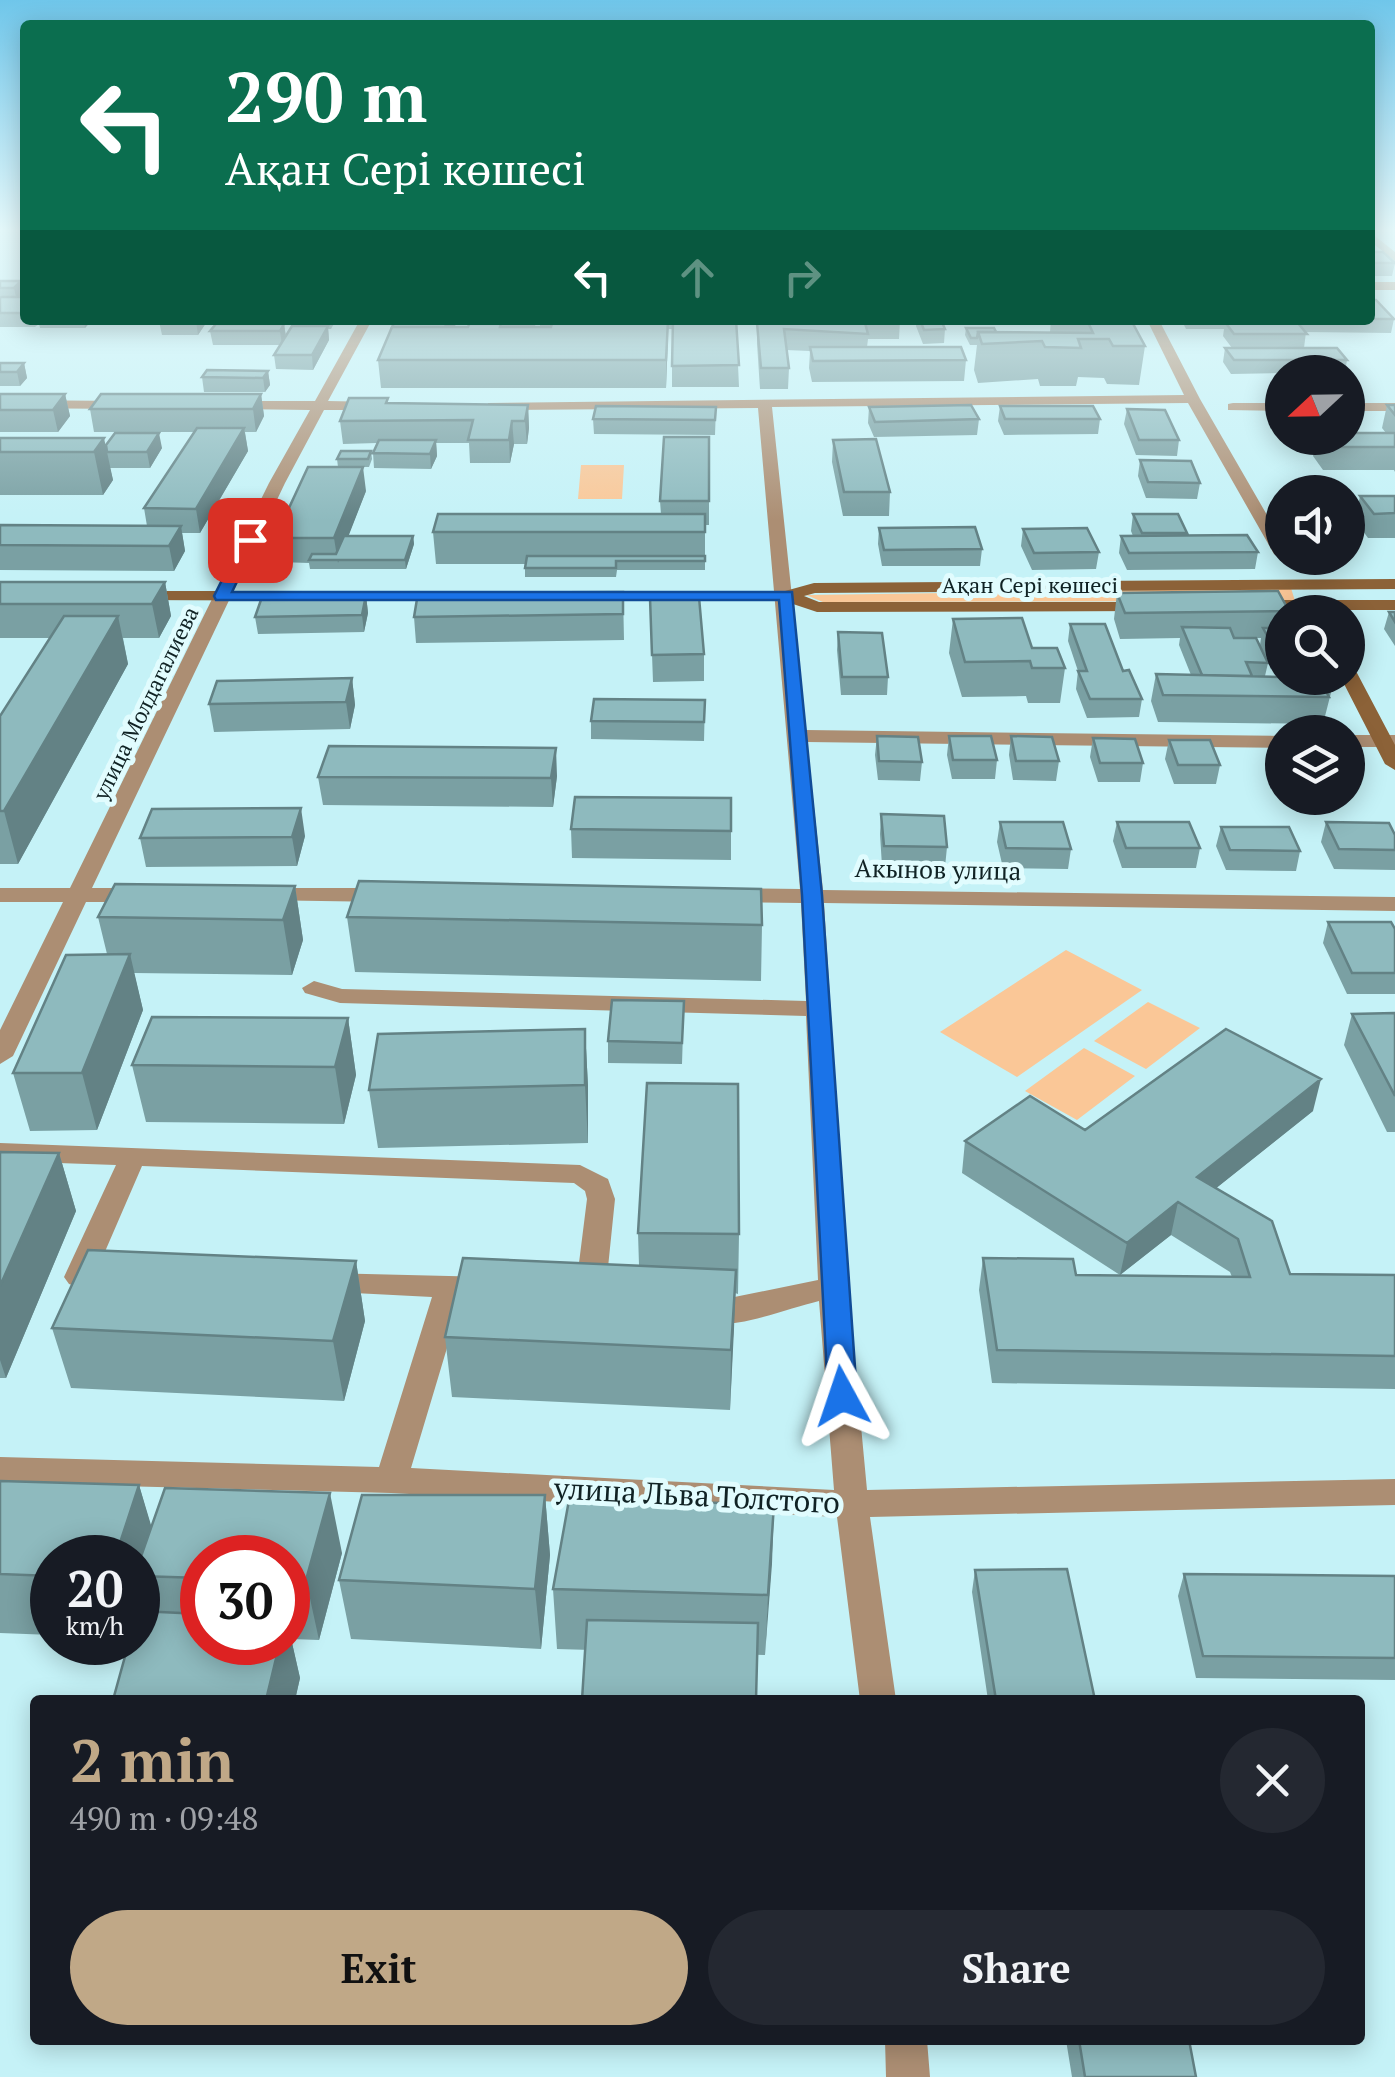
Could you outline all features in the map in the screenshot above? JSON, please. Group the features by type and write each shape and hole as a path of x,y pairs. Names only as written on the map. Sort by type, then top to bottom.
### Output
{"street":[{"name":"улица Молдагалиева","path":"0,1056 222,596 362,328"},
{"path":"1158,328 1193,399 1265,525"},
{"path":"473,406 1193,399"},
{"path":"0,404 145,405"},
{"path":"203,405 396,406"},
{"path":"765,405 812,895 833,1287 852,1504 877,1695"},
{"path":"1233,407 1265,407"},
{"path":"1365,407 1395,408"},
{"path":"1295,575 1306,595"},
{"name":"Ақан Сері көшесі","path":"572,596 786,596 814,588 1395,584"},
{"path":"111,596 474,596"},
{"name":"Ақан Сері көшесі","path":"786,596 817,607 1173,606"},
{"path":"1232,605 1265,607"},
{"path":"1365,606 1395,605"},
{"path":"1361,695 1389,740 1395,764"},
{"path":"798,736 1265,742"},
{"path":"250,895 406,894"},
{"path":"0,895 154,895"},
{"name":"Акынов улица","path":"713,895 1395,904"},
{"path":"314,988 340,996 820,1009"},
{"path":"0,1152 580,1174 598,1186 602,1199 591,1287"},
{"path":"66,1310 133,1157"},
{"path":"80,1274 119,1276"},
{"path":"294,1282 520,1288"},
{"path":"556,1288 591,1287 627,1300"},
{"path":"678,1313 722,1313 833,1287"},
{"path":"391,1480 450,1288"},
{"name":"улица Льва Толстого","path":"0,1470 391,1480 852,1504 1395,1492"},
{"path":"906,2045 908,2077"}],"shaded area":[{"path":"581,465 624,465 622,499 578,499"},
{"path":"1291,588 1293,595 1265,595 1265,601 823,602 806,595"},
{"path":"1066,950 1142,990 1017,1077 940,1032"},
{"path":"1148,1002 1200,1028 1146,1069 1094,1041"},
{"path":"1084,1048 1135,1076 1077,1120 1025,1091"}],"building":[{"path":"213,328 282,328 280,331 210,331"},
{"path":"291,328 327,328 312,355 274,355"},
{"path":"392,328 668,328 666,360 378,360"},
{"path":"673,328 737,328 739,365 672,366"},
{"path":"757,328 866,328 868,334 784,329 789,368 761,368"},
{"path":"966,328 994,328 996,332 978,332 977,338 971,338"},
{"path":"1091,328 1135,328 1145,346 1113,346 1109,339 1078,339 1081,348 1045,347 1042,341 982,344 978,332 1093,333"},
{"path":"1229,328 1302,328 1307,334 1234,334"},
{"path":"810,347 961,347 966,360 813,361"},
{"path":"1225,348 1337,348 1343,355 1265,355 1265,360 1234,360"},
{"path":"0,363 24,363 17,372 0,372"},
{"path":"207,370 268,371 263,378 202,377"},
{"path":"0,394 65,394 53,410 0,410"},
{"path":"101,394 261,394 253,409 90,409"},
{"path":"349,398 388,398 386,403 528,405 525,421 512,421 509,440 468,440 473,420 340,421"},
{"path":"971,405 979,419 875,422 869,407"},
{"path":"596,406 716,407 715,420 593,419"},
{"path":"1000,406 1093,406 1100,419 1005,419"},
{"path":"1127,409 1165,410 1179,440 1139,440"},
{"path":"197,428 244,428 196,509 144,508"},
{"path":"115,433 159,433 147,452 107,452 106,445"},
{"path":"1365,433 1395,433 1395,447 1365,447"},
{"path":"664,437 709,437 709,501 660,501"},
{"path":"0,438 104,438 94,452 0,452"},
{"path":"876,439 890,492 844,492 833,440"},
{"path":"379,440 436,440 430,454 373,453"},
{"path":"341,451 371,451 368,459 337,459"},
{"path":"1140,460 1191,461 1200,483 1148,482"},
{"path":"308,467 363,467 334,538 275,538"},
{"path":"1365,496 1395,496 1395,513 1374,514"},
{"path":"438,514 705,514 705,532 433,532"},
{"path":"1133,514 1178,514 1187,533 1142,533"},
{"path":"0,525 181,526 169,546 0,545"},
{"path":"975,527 982,549 884,550 879,528"},
{"path":"1087,528 1099,552 1034,553 1023,529"},
{"path":"1247,535 1258,552 1129,553 1121,536"},
{"path":"344,536 413,536 405,560 309,560 312,554 336,554"},
{"path":"527,556 705,556 705,561 616,561 616,568 525,568"},
{"path":"0,582 165,582 152,604 0,604"},
{"path":"1278,591 1280,595 1265,595 1265,611 1125,613 1117,593"},
{"path":"623,592 623,614 414,617 418,593"},
{"path":"366,595 362,615 255,617 262,597"},
{"path":"699,597 704,654 652,655 650,598"},
{"path":"64,616 118,616 4,811 0,811 0,716"},
{"path":"1022,618 1032,648 1057,648 1065,668 1032,668 1030,661 965,662 953,619"},
{"path":"1070,624 1105,624 1123,671 1129,670 1142,699 1090,699 1078,671 1087,671"},
{"path":"1182,627 1230,628 1234,638 1256,638 1265,657 1265,663 1246,662 1252,676 1202,675"},
{"path":"838,632 882,633 888,677 842,677"},
{"path":"1156,674 1265,677 1265,695 1329,697 1163,695"},
{"path":"352,678 346,702 209,704 217,681"},
{"path":"594,699 705,700 704,722 591,721"},
{"path":"877,736 918,737 922,762 879,761"},
{"path":"949,736 991,736 997,760 953,760"},
{"path":"1011,736 1052,737 1059,761 1016,761"},
{"path":"1093,738 1135,739 1143,763 1100,763"},
{"path":"1169,740 1210,740 1220,765 1178,765"},
{"path":"329,746 556,748 551,778 318,777"},
{"path":"575,797 731,798 731,831 571,829"},
{"path":"301,808 292,837 140,838 152,809"},
{"path":"881,814 944,816 947,847 884,846"},
{"path":"1000,822 1063,822 1071,849 1006,848"},
{"path":"1117,822 1189,822 1200,848 1126,848"},
{"path":"1326,822 1389,823 1395,835 1395,850 1339,849"},
{"path":"1221,827 1289,827 1300,851 1230,850"},
{"path":"359,881 761,889 762,925 347,917"},
{"path":"115,884 295,886 283,920 98,917"},
{"path":"1328,922 1391,922 1395,929 1395,973 1352,973"},
{"path":"130,954 82,1073 13,1073 66,955"},
{"path":"612,1000 684,1001 682,1043 608,1041"},
{"path":"1395,1013 1395,1096 1352,1014"},
{"path":"152,1017 348,1018 335,1067 132,1065"},
{"path":"585,1029 585,1085 369,1090 378,1034"},
{"path":"1226,1029 1321,1079 1197,1177 1272,1221 1290,1274 1395,1275 1395,1356 997,1350 983,1258 1073,1259 1076,1275 1250,1277 1238,1239 1178,1202 1127,1243 965,1141 1030,1096 1085,1130"},
{"path":"647,1083 738,1084 739,1234 638,1233"},
{"path":"0,1152 59,1153 0,1286"},
{"path":"88,1250 356,1261 333,1341 52,1328"},
{"path":"463,1258 736,1270 731,1350 445,1337"},
{"path":"0,1481 139,1485 123,1535 30,1535 30,1575 0,1574"},
{"path":"165,1488 330,1493 310,1566 310,1535 180,1535 180,1577 160,1577 160,1535 149,1535"},
{"path":"362,1495 545,1495 535,1589 339,1580"},
{"path":"569,1500 774,1504 768,1595 553,1589"},
{"path":"1067,1569 1094,1695 995,1695 975,1570"},
{"path":"1184,1574 1395,1576 1395,1658 1203,1656"},
{"path":"160,1612 180,1613 180,1665 274,1665 267,1695 114,1695 123,1665 160,1665"},
{"path":"587,1620 758,1623 756,1695 582,1695"},
{"path":"1080,2045 1190,2045 1196,2077 1085,2077"}],"route":[{"path":"250,540 222,596 786,596 820,1009 842,1396"}]}
